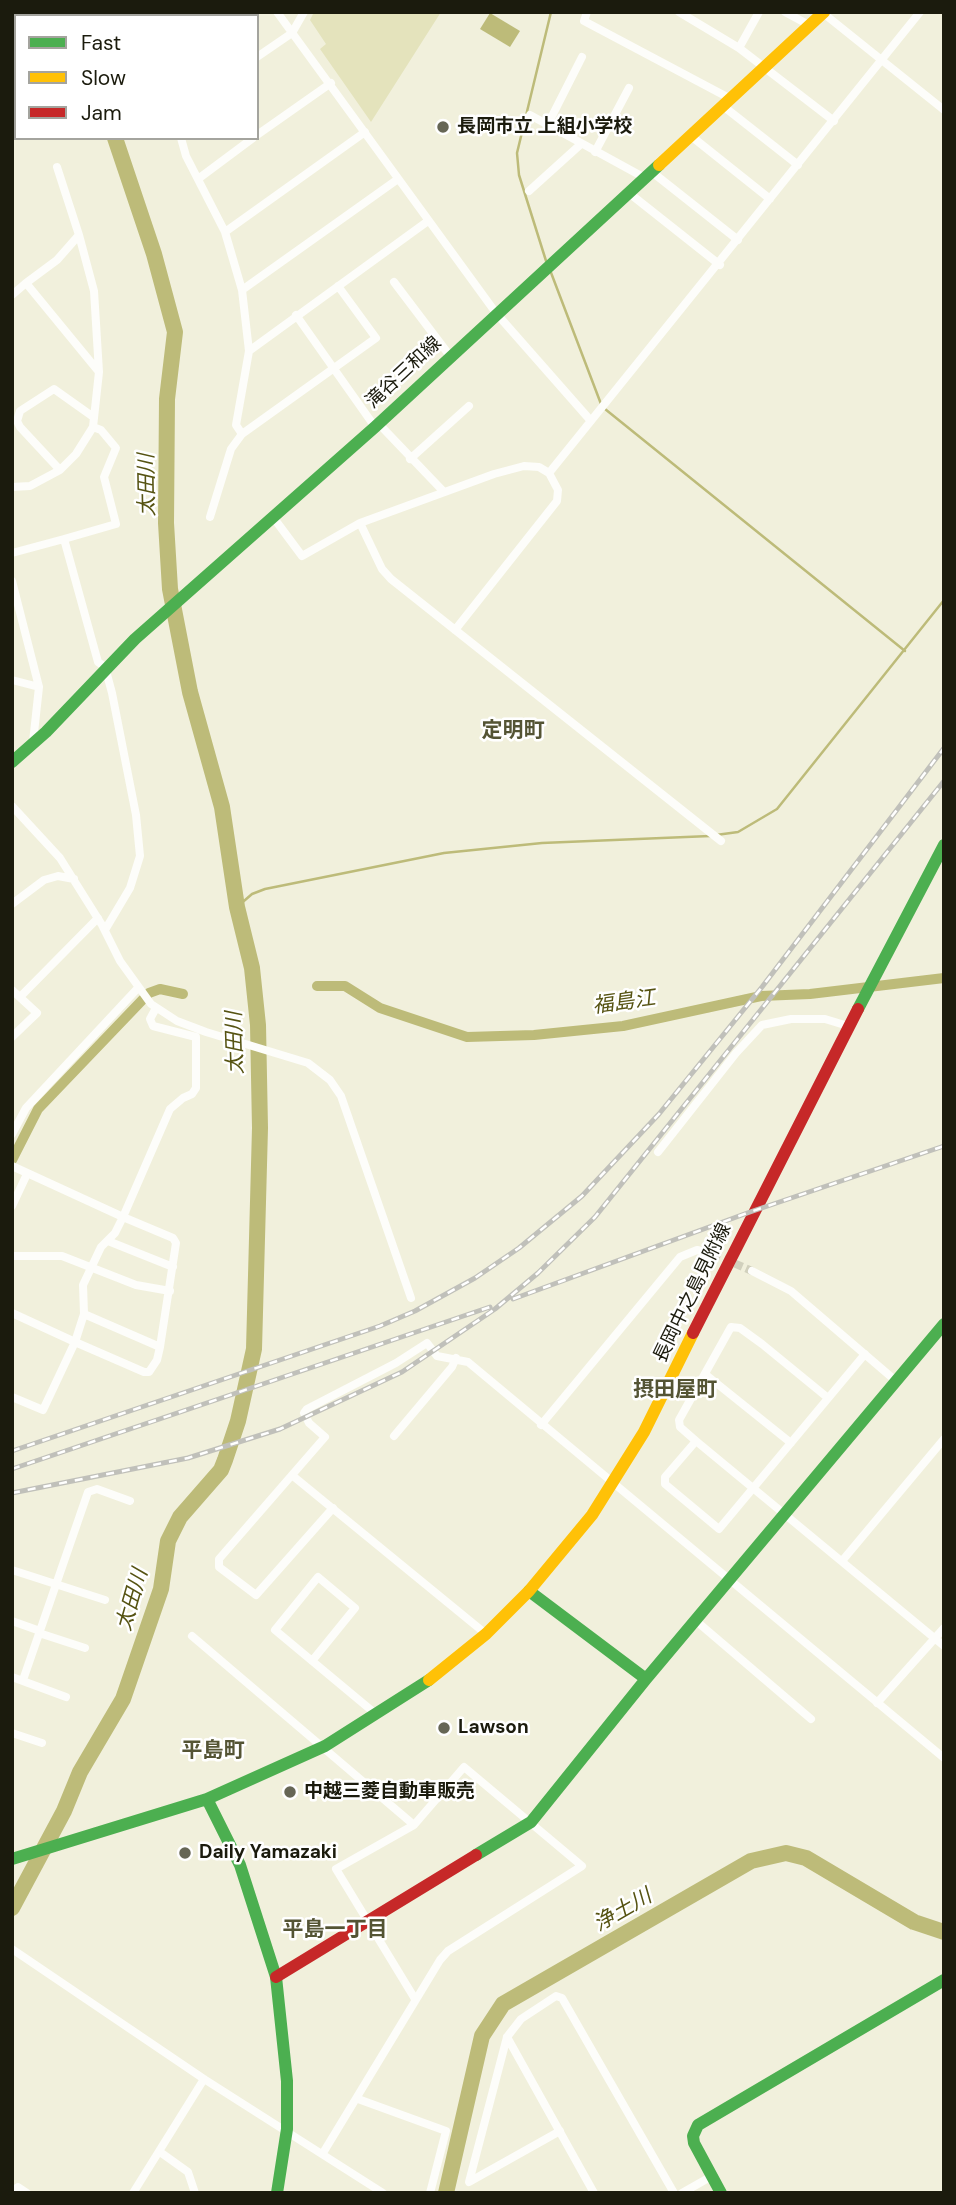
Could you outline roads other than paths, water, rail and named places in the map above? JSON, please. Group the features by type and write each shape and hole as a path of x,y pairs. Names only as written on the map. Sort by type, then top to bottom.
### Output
{"main road":[{"name":"滝谷三和線","path":"12,762 32,746 105,667 149,626 376,425 824,13"},
{"name":"長岡中之島見附線","path":"12,1859 207,1799 324,1746 377,1715 436,1675 486,1634 529,1591 569,1545 613,1484 668,1388 851,1020 944,845"},
{"path":"276,1977 531,1822 646,1679 944,1324"},
{"path":"529,1591 646,1679"},
{"path":"207,1799 240,1865 276,1977 285,2047 286,2129 277,2193"},
{"path":"721,2193 694,2143 693,2136 698,2125 944,1980"}],"street":[{"path":"277,12 496,313 591,421"},
{"path":"259,55 292,33 304,12"},
{"path":"587,12 584,22 727,102 798,165"},
{"path":"679,12 690,15 739,48 834,121"},
{"path":"739,48 759,12"},
{"path":"785,12 809,25"},
{"path":"549,473 720,265 920,12"},
{"path":"824,13 944,110"},
{"path":"547,126 582,57"},
{"path":"259,134 331,83"},
{"path":"595,152 629,88"},
{"path":"530,115 595,152 648,175 738,240"},
{"path":"225,232 365,132"},
{"path":"691,136 771,199"},
{"path":"182,140 225,232 242,290 250,351 236,425 242,434"},
{"path":"198,179 250,140"},
{"path":"529,191 581,144"},
{"path":"12,487 30,486 60,470 76,454 93,427 92,416 100,386 94,291 57,167"},
{"path":"242,290 398,179"},
{"path":"629,193 720,265"},
{"path":"250,351 428,221"},
{"path":"12,295 57,260 79,235"},
{"path":"394,282 450,356"},
{"path":"26,283 99,372"},
{"path":"210,517 231,449 242,434 376,338 338,286"},
{"path":"296,316 376,425 444,492"},
{"path":"60,470 20,427 17,421 20,411 54,389 92,416"},
{"path":"410,459 469,406"},
{"path":"12,553 116,524 104,477 116,448 107,435 93,427"},
{"path":"273,517 302,556 360,523 444,492 524,466 539,467 549,473 558,490 557,501 455,630"},
{"path":"360,523 382,569 391,579 720,841"},
{"path":"64,539 98,662 105,667 136,815 140,856 130,888 105,930"},
{"path":"12,581 39,687 32,746"},
{"path":"12,680 39,687"},
{"path":"12,806 49,843 98,918 138,991 153,1006 206,1032 302,1061 325,1074 341,1096 411,1297"},
{"path":"12,904 44,880 58,876 74,879"},
{"path":"20,997 98,918"},
{"path":"12,990 37,1013 12,1037"},
{"path":"12,1134 26,1108 138,991"},
{"path":"12,1396 43,1410 75,1342 84,1314 83,1285 101,1247 108,1241 122,1217 170,1109 196,1088 196,1037 153,1026 150,1019 153,1006"},
{"path":"658,1152 736,1053 762,1025 792,1019 851,1020"},
{"path":"12,1313 144,1372 152,1371 160,1347 176,1251 173,1238 15,1168"},
{"path":"12,1206 27,1174"},
{"path":"108,1241 173,1267"},
{"path":"541,1425 680,1257 697,1250 713,1254"},
{"path":"12,1256 62,1256 136,1285 170,1291"},
{"path":"752,1271 791,1291 896,1381"},
{"path":"84,1314 160,1347"},
{"path":"828,1398 740,1328 731,1327 679,1420 680,1427 944,1646"},
{"path":"332,1508 256,1595 219,1567 219,1559 325,1437 309,1423 304,1413 307,1409 396,1363 427,1343 437,1356 468,1362 944,1758"},
{"path":"696,1441 665,1477 665,1484 719,1529 865,1354"},
{"path":"394,1436 453,1367 456,1358"},
{"path":"705,1374 791,1443"},
{"path":"842,1562 944,1439"},
{"path":"293,1476 486,1634"},
{"path":"23,1680 88,1492 97,1489 131,1501"},
{"path":"12,1570 105,1600"},
{"path":"312,1661 355,1608 318,1577 275,1630 312,1661 377,1715"},
{"path":"695,1620 811,1719"},
{"path":"12,1621 85,1648"},
{"path":"877,1703 944,1628"},
{"path":"192,1636 414,1825"},
{"path":"12,1677 66,1697"},
{"path":"12,1733 42,1743"},
{"path":"323,2153 358,2099 415,1999 448,1951 582,1866 464,1767 414,1825 336,1869 415,1999"},
{"path":"12,1949 204,2079 383,2193"},
{"path":"560,2131 469,2182 507,2037 512,2027 550,1998 562,1998 674,2193"},
{"path":"507,2037 594,2193"},
{"path":"134,2193 204,2079"},
{"path":"358,2099 446,2131 430,2193"},
{"path":"160,2152 188,2172 195,2193"},
{"path":"682,2193 712,2176"},
{"path":"12,2191 18,2187 27,2193"}],"waterway":[{"path":"547,264 519,175 517,153 551,12"},
{"name":"太田川","path":"12,1908 64,1811 80,1772 123,1699 161,1589 168,1541 180,1517 221,1470 238,1421 254,1349 260,1128 258,1025 252,968 237,907 222,807 190,692 170,589 166,523 167,399 175,332 154,254 116,140"},
{"path":"550,270 601,404"},
{"path":"605,409 905,651"},
{"path":"716,835 738,832 777,809 944,600"},
{"path":"237,907 252,894 265,889 444,853 542,843 710,836"},
{"name":"福島江","path":"317,986 345,986 380,1008 467,1037 534,1035 623,1026 761,996 810,994 944,978"},
{"name":"福島江","path":"12,1160 38,1109 149,993 160,989 183,994"},
{"name":"浄土川","path":"446,2193 482,2036 503,2004 751,1861 786,1853 806,1858 914,1922 944,1932"}],"tunnel":[{"path":"713,1254 752,1271"}],"railway":[{"path":"12,1451 380,1326 415,1311 475,1278 519,1248 582,1196 659,1114 762,987 944,748"},
{"path":"12,1493 188,1458 280,1429 402,1372 495,1309 538,1273 595,1217 944,781"},
{"path":"513,1299 750,1212 944,1146"},
{"path":"12,1469 490,1307"}],"place":[{"name":"長岡市立 上組小学校","path":"443,127"},
{"name":"Lawson","path":"444,1728"},
{"name":"中越三菱自動車販売","path":"290,1792"},
{"name":"Daily Yamazaki","path":"185,1853"}],"district":[{"name":"定明町","path":"513,731"},
{"name":"摂田屋町","path":"675,1390"},
{"name":"平島町","path":"213,1751"},
{"name":"平島一丁目","path":"335,1930"}]}
